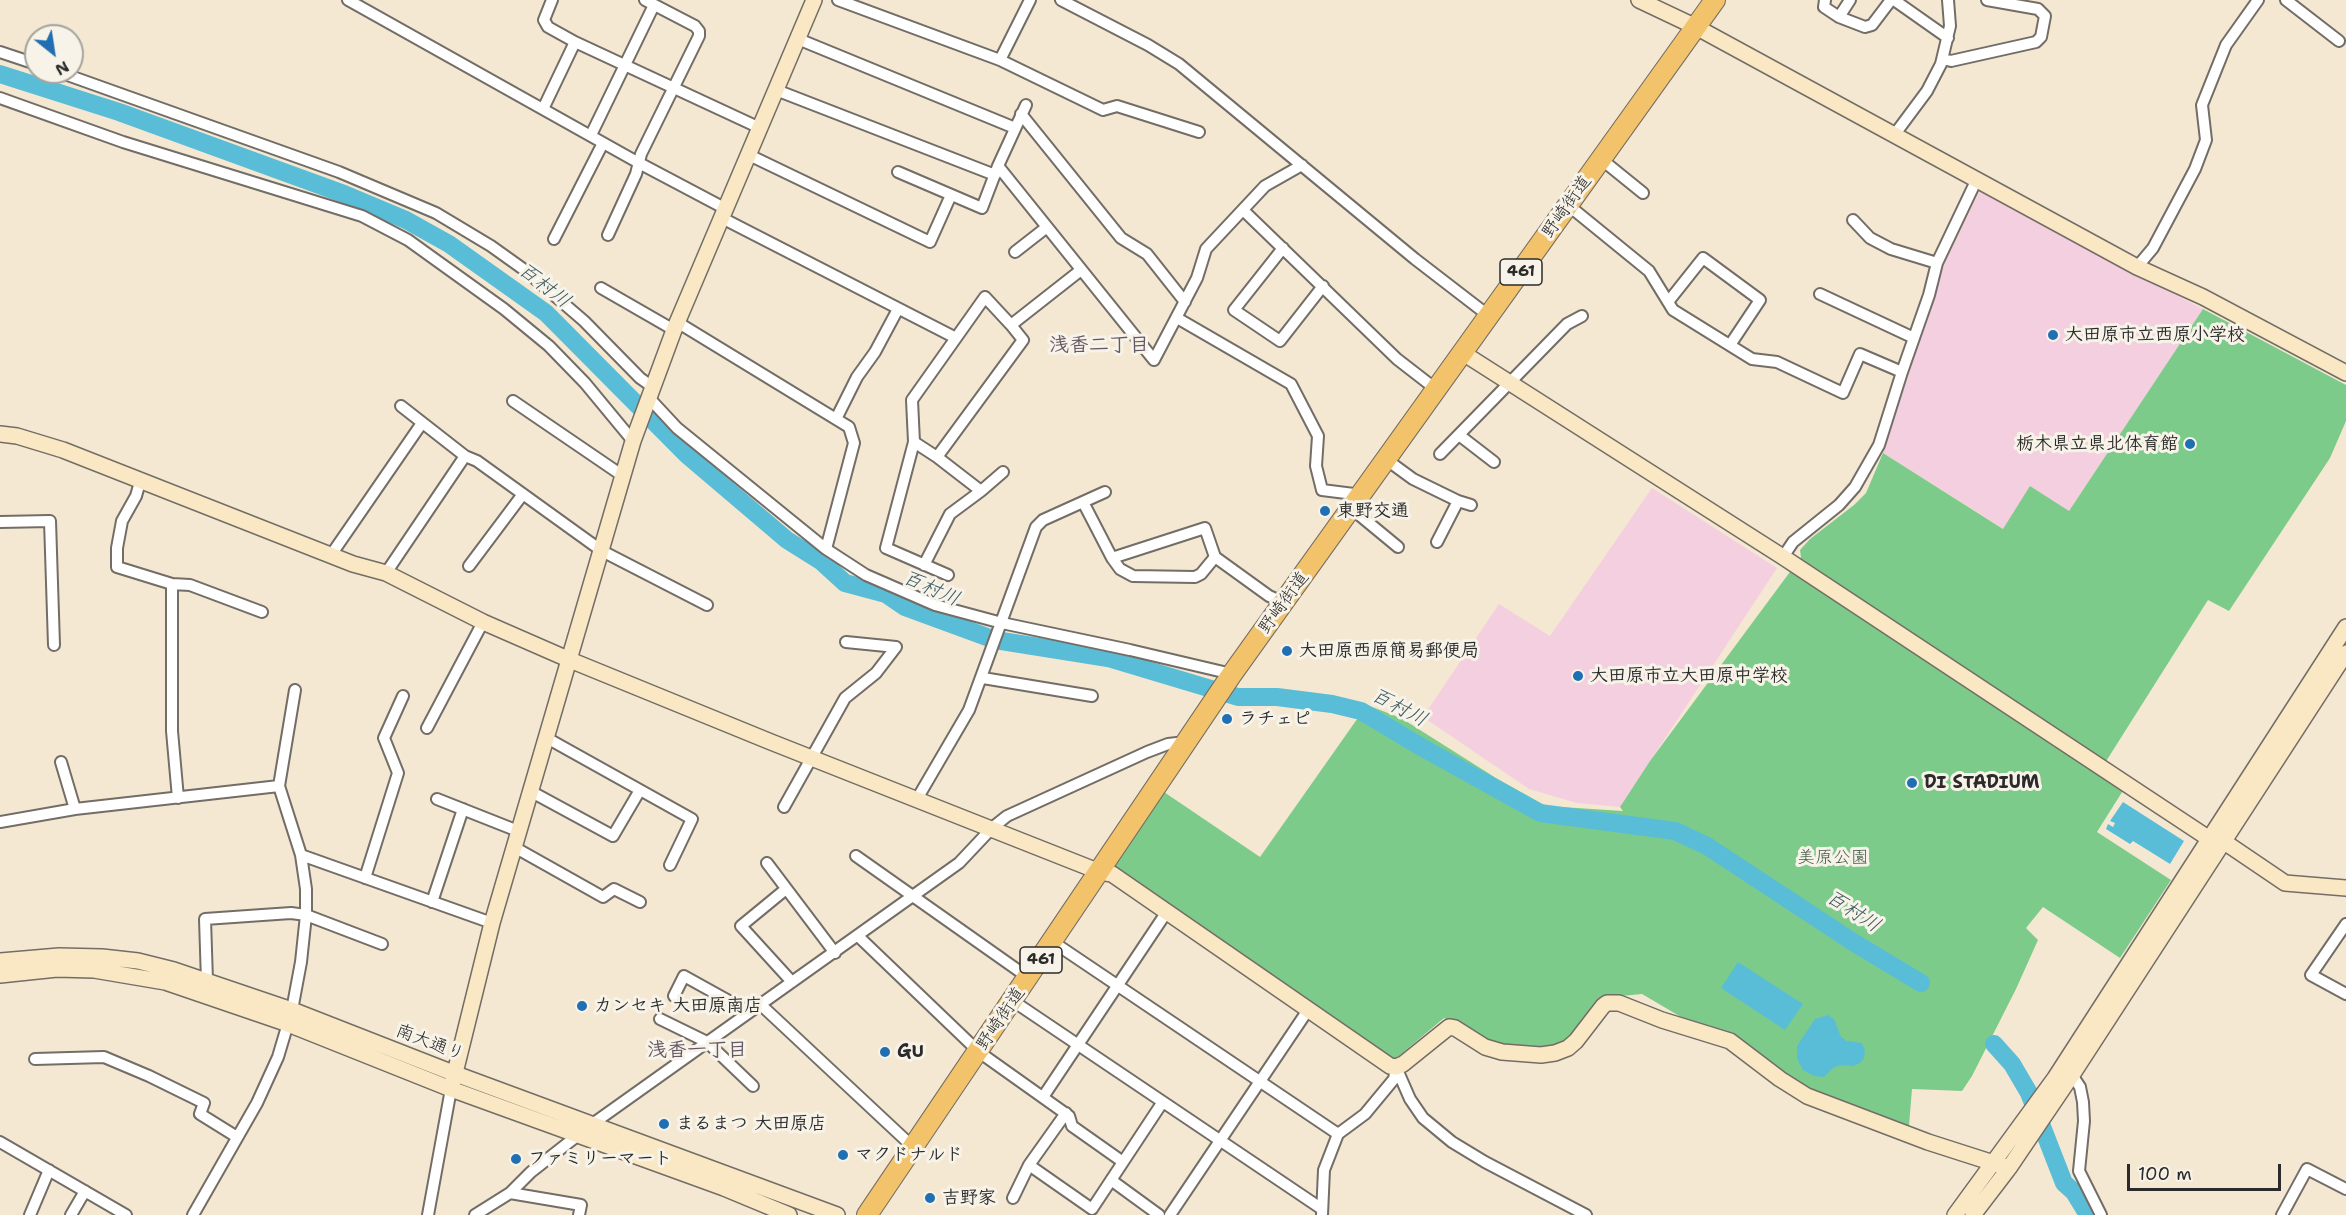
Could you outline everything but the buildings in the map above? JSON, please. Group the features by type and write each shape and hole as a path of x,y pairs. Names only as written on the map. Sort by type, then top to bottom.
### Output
{"highway":[{"name":"野崎街道","path":"867,1215 979,1053 1230,678 1715,0"}],"street":[{"path":"348,0 591,135 724,213 898,309 956,338"},
{"path":"552,0 544,20 548,27 575,42 760,128"},
{"path":"428,1215 452,1081 492,923 623,476 676,326 813,0"},
{"path":"838,0 1000,60 1103,110 1117,106 1199,132"},
{"path":"1000,60 1030,0"},
{"path":"1061,0 1148,45 1179,64 1415,259 1489,316"},
{"path":"1639,0 1696,27 2137,267 2203,297 2346,373"},
{"path":"1825,0 1824,7 1865,27 1872,25 1892,0 1948,38"},
{"path":"1839,16 1850,0"},
{"path":"1895,134 1927,91 1943,59 1950,26 1948,0"},
{"path":"1943,59 1951,61 1983,54 2036,42 2041,37 2044,16 2038,9 1987,0"},
{"path":"2137,267 2153,248 2195,169 2206,140 2202,105 2226,45 2258,0"},
{"path":"2286,0 2339,41"},
{"path":"591,135 626,66 649,2 695,26 699,31 608,235"},
{"path":"798,39 1015,128"},
{"path":"543,109 575,42"},
{"path":"0,52 24,60"},
{"path":"84,81 339,172 436,213 491,246 526,271 584,321 640,378 650,397 677,428 826,549 866,575 934,605 1002,623 1130,650 1230,678"},
{"path":"776,90 997,170 1047,227 1154,360 1197,278 1206,249 1264,186 1302,165"},
{"path":"0,98 123,142 362,216 408,240 504,309 549,346 636,436"},
{"path":"898,172 982,208 1024,110 1121,238 1147,254 1185,302"},
{"path":"554,239 603,143"},
{"path":"748,155 930,242 951,195"},
{"path":"1601,159 1643,193"},
{"path":"1783,557 1793,542 1839,505 1855,487 1879,445 1929,296 1937,262 1977,179"},
{"path":"1568,205 1649,271 1673,310 1752,359 1777,362 1843,393 1860,354 1902,372"},
{"path":"1243,210 1397,359 1437,390"},
{"path":"1853,220 1870,238 1891,249 1937,262"},
{"path":"1015,252 1047,227"},
{"path":"1284,248 1234,309 1280,341 1323,286"},
{"path":"1668,302 1703,258 1760,300 1730,345"},
{"path":"1011,326 1081,270"},
{"path":"601,288 676,326 849,427 854,443 826,549"},
{"path":"1820,294 1914,338"},
{"path":"937,457 1023,340 985,297 912,400 914,442 886,548 948,575"},
{"path":"836,419 857,377 875,352 898,309"},
{"path":"1440,454 1568,324 1582,316"},
{"path":"1177,318 1291,384 1318,436 1316,466 1322,490 1357,502 1398,547"},
{"path":"1463,353 1783,557 2285,883 2346,888"},
{"path":"513,401 623,476"},
{"path":"400,406 465,456 477,461 602,551 706,605"},
{"path":"331,555 422,423"},
{"path":"0,434 17,436 63,450 331,555 386,573 483,622 570,660 1100,872 1112,874 1166,914 1390,1066 1396,1067"},
{"path":"1459,435 1494,462"},
{"path":"914,442 981,491"},
{"path":"386,573 465,456"},
{"path":"1387,460 1413,479 1471,505"},
{"path":"924,565 950,514 1004,472"},
{"path":"140,482 136,495 122,521 117,548 117,567 172,584 190,585 262,612"},
{"path":"917,799 969,710 1036,527 1043,520 1105,492"},
{"path":"469,566 523,494"},
{"path":"1437,542 1458,501"},
{"path":"1083,502 1112,558 1120,569 1132,576 1195,577 1201,574 1215,558"},
{"path":"0,522 50,521 54,645"},
{"path":"1112,558 1204,528 1215,558 1269,596 1285,603"},
{"path":"172,584 172,731 178,798"},
{"path":"427,728 483,622"},
{"path":"2046,1102 2072,1075 2346,627"},
{"path":"784,807 845,698 876,673 896,647 846,642"},
{"path":"1973,1215 2002,1165 2046,1102 2216,840 2346,653"},
{"path":"982,678 1092,696"},
{"path":"193,1215 257,1103 274,1066 290,1017 301,962 306,915 301,855 279,786 295,690"},
{"path":"365,878 398,773 384,738 403,696"},
{"path":"545,737 692,819 670,865"},
{"path":"475,1215 510,1192 531,1172 591,1125 760,1004 859,937 959,863 992,828 1022,808 1167,744 1188,741"},
{"path":"60,762 75,809"},
{"path":"0,822 75,809 279,786"},
{"path":"530,791 614,836 640,790"},
{"path":"436,798 518,831"},
{"path":"432,902 463,809"},
{"path":"514,847 603,897 614,889 640,902"},
{"path":"301,855 492,923"},
{"path":"856,856 1029,978"},
{"path":"766,863 835,953"},
{"path":"786,889 741,926 792,982"},
{"path":"207,981 205,919 291,913 306,915 382,944"},
{"path":"1043,1097 1166,914"},
{"path":"2346,924 2311,975 2346,994"},
{"path":"859,937 979,1053 1066,1113 1072,1126 1123,1162"},
{"path":"1053,942 1338,1134"},
{"name":"南大通り","path":"0,961 59,956 102,957 138,961 207,981 290,1017 452,1081 579,1136 724,1188 788,1215"},
{"name":"南大通り","path":"0,975 57,969 94,970 130,975 165,982 290,1017"},
{"path":"674,996 684,976 749,1012"},
{"path":"1013,1002 1322,1212"},
{"path":"1322,1212 1324,1170 1338,1134 1365,1114 1394,1079 1396,1067 1449,1027 1455,1028 1485,1047 1502,1052 1531,1055 1555,1053 1568,1048 1576,1041 1603,1006 1611,1002 1730,1041 1780,1079 1808,1096 1928,1142 2002,1165"},
{"path":"760,1004 913,1147"},
{"path":"1170,1215 1308,1010"},
{"path":"660,1019 707,1042 753,1086"},
{"path":"35,1059 104,1057 204,1103 200,1114 237,1137"},
{"path":"1396,1067 1410,1099 1423,1118 1452,1142 1586,1215"},
{"path":"2072,1075 2080,1088 2084,1120 2079,1171 2101,1215"},
{"name":"南大通り","path":"452,1081 591,1125 837,1215"},
{"path":"1029,1165 1092,1209 1162,1103"},
{"path":"1013,1198 1029,1165 1066,1113"},
{"path":"0,1142 126,1215"},
{"path":"1955,1215 2002,1165"},
{"path":"2282,1215 2307,1169 2346,1189"},
{"path":"30,1215 49,1170"},
{"path":"1111,1180 1159,1215"},
{"path":"71,1215 85,1191"},
{"path":"510,1192 581,1205 579,1215"}],"shaded area":[{"name":"大田原市立西原小学校","path":"1980,190 2203,309 2069,511 2004,529 1883,453 1945,262"},
{"name":"大田原市立大田原中学校","path":"1652,488 1777,568 1620,807 1577,803 1529,789 1423,717 1499,604 1550,636"}],"green space":[{"name":"美原公園","path":"2203,309 2346,385 2346,421 2330,458 2229,611 2208,600 2098,774 2124,789 2097,832 2171,880 2120,958 2043,907 2026,928 2038,940 1972,1076 1962,1091 1912,1089 1909,1126 1810,1093 1642,994 1611,997 1568,1038 1542,1049 1525,1050 1492,1042 1444,1018 1394,1060 1114,867 1164,792 1260,857 1367,705 1401,718 1496,778 1546,806 1623,811 1620,807 1650,761 1801,557 1800,550 1866,493 1883,453 2003,529 2030,486 2069,511"}],"water":[{"path":"2123,802 2184,841 2170,864 2133,841 2130,844 2106,829 2108,824 2113,827 2115,823 2110,821"},
{"path":"1738,962 1803,1004 1785,1030 1721,988"},
{"path":"1828,1015 1834,1019 1841,1037 1847,1041 1862,1043 1865,1050 1864,1058 1853,1066 1840,1065 1833,1068 1824,1077 1814,1076 1803,1070 1799,1063 1797,1046 1815,1019"}],"waterway":[{"name":"百村川","path":"0,74 119,112 344,194 406,220 449,244 546,313 687,455 787,540 822,562 845,583 886,594 905,607 995,640 1108,658 1238,697 1277,697 1332,704 1361,711 1540,813 1675,831 1707,846 1853,942 1921,983"},
{"name":"百村川","path":"1994,1044 2012,1064 2029,1093 2064,1183 2074,1192 2088,1215"}],"place":[{"name":"大田原市立西原小学校","path":"2053,335"},
{"name":"栃木県立県北体育館","path":"2190,444"},
{"name":"東野交通","path":"1325,511"},
{"name":"大田原西原簡易郵便局","path":"1287,651"},
{"name":"大田原市立大田原中学校","path":"1578,676"},
{"name":"ラチェピ","path":"1227,719"},
{"name":"DI STADIUM","path":"1912,783"},
{"name":"カンセキ 大田原南店","path":"582,1006"},
{"name":"GU","path":"885,1052"},
{"name":"まるまつ 大田原店","path":"664,1124"},
{"name":"マクドナルド","path":"843,1155"},
{"name":"ファミリーマート","path":"516,1159"},
{"name":"吉野家","path":"930,1198"}],"district":[{"name":"浅香二丁目","path":"1099,346"},
{"name":"浅香一丁目","path":"697,1051"}]}
